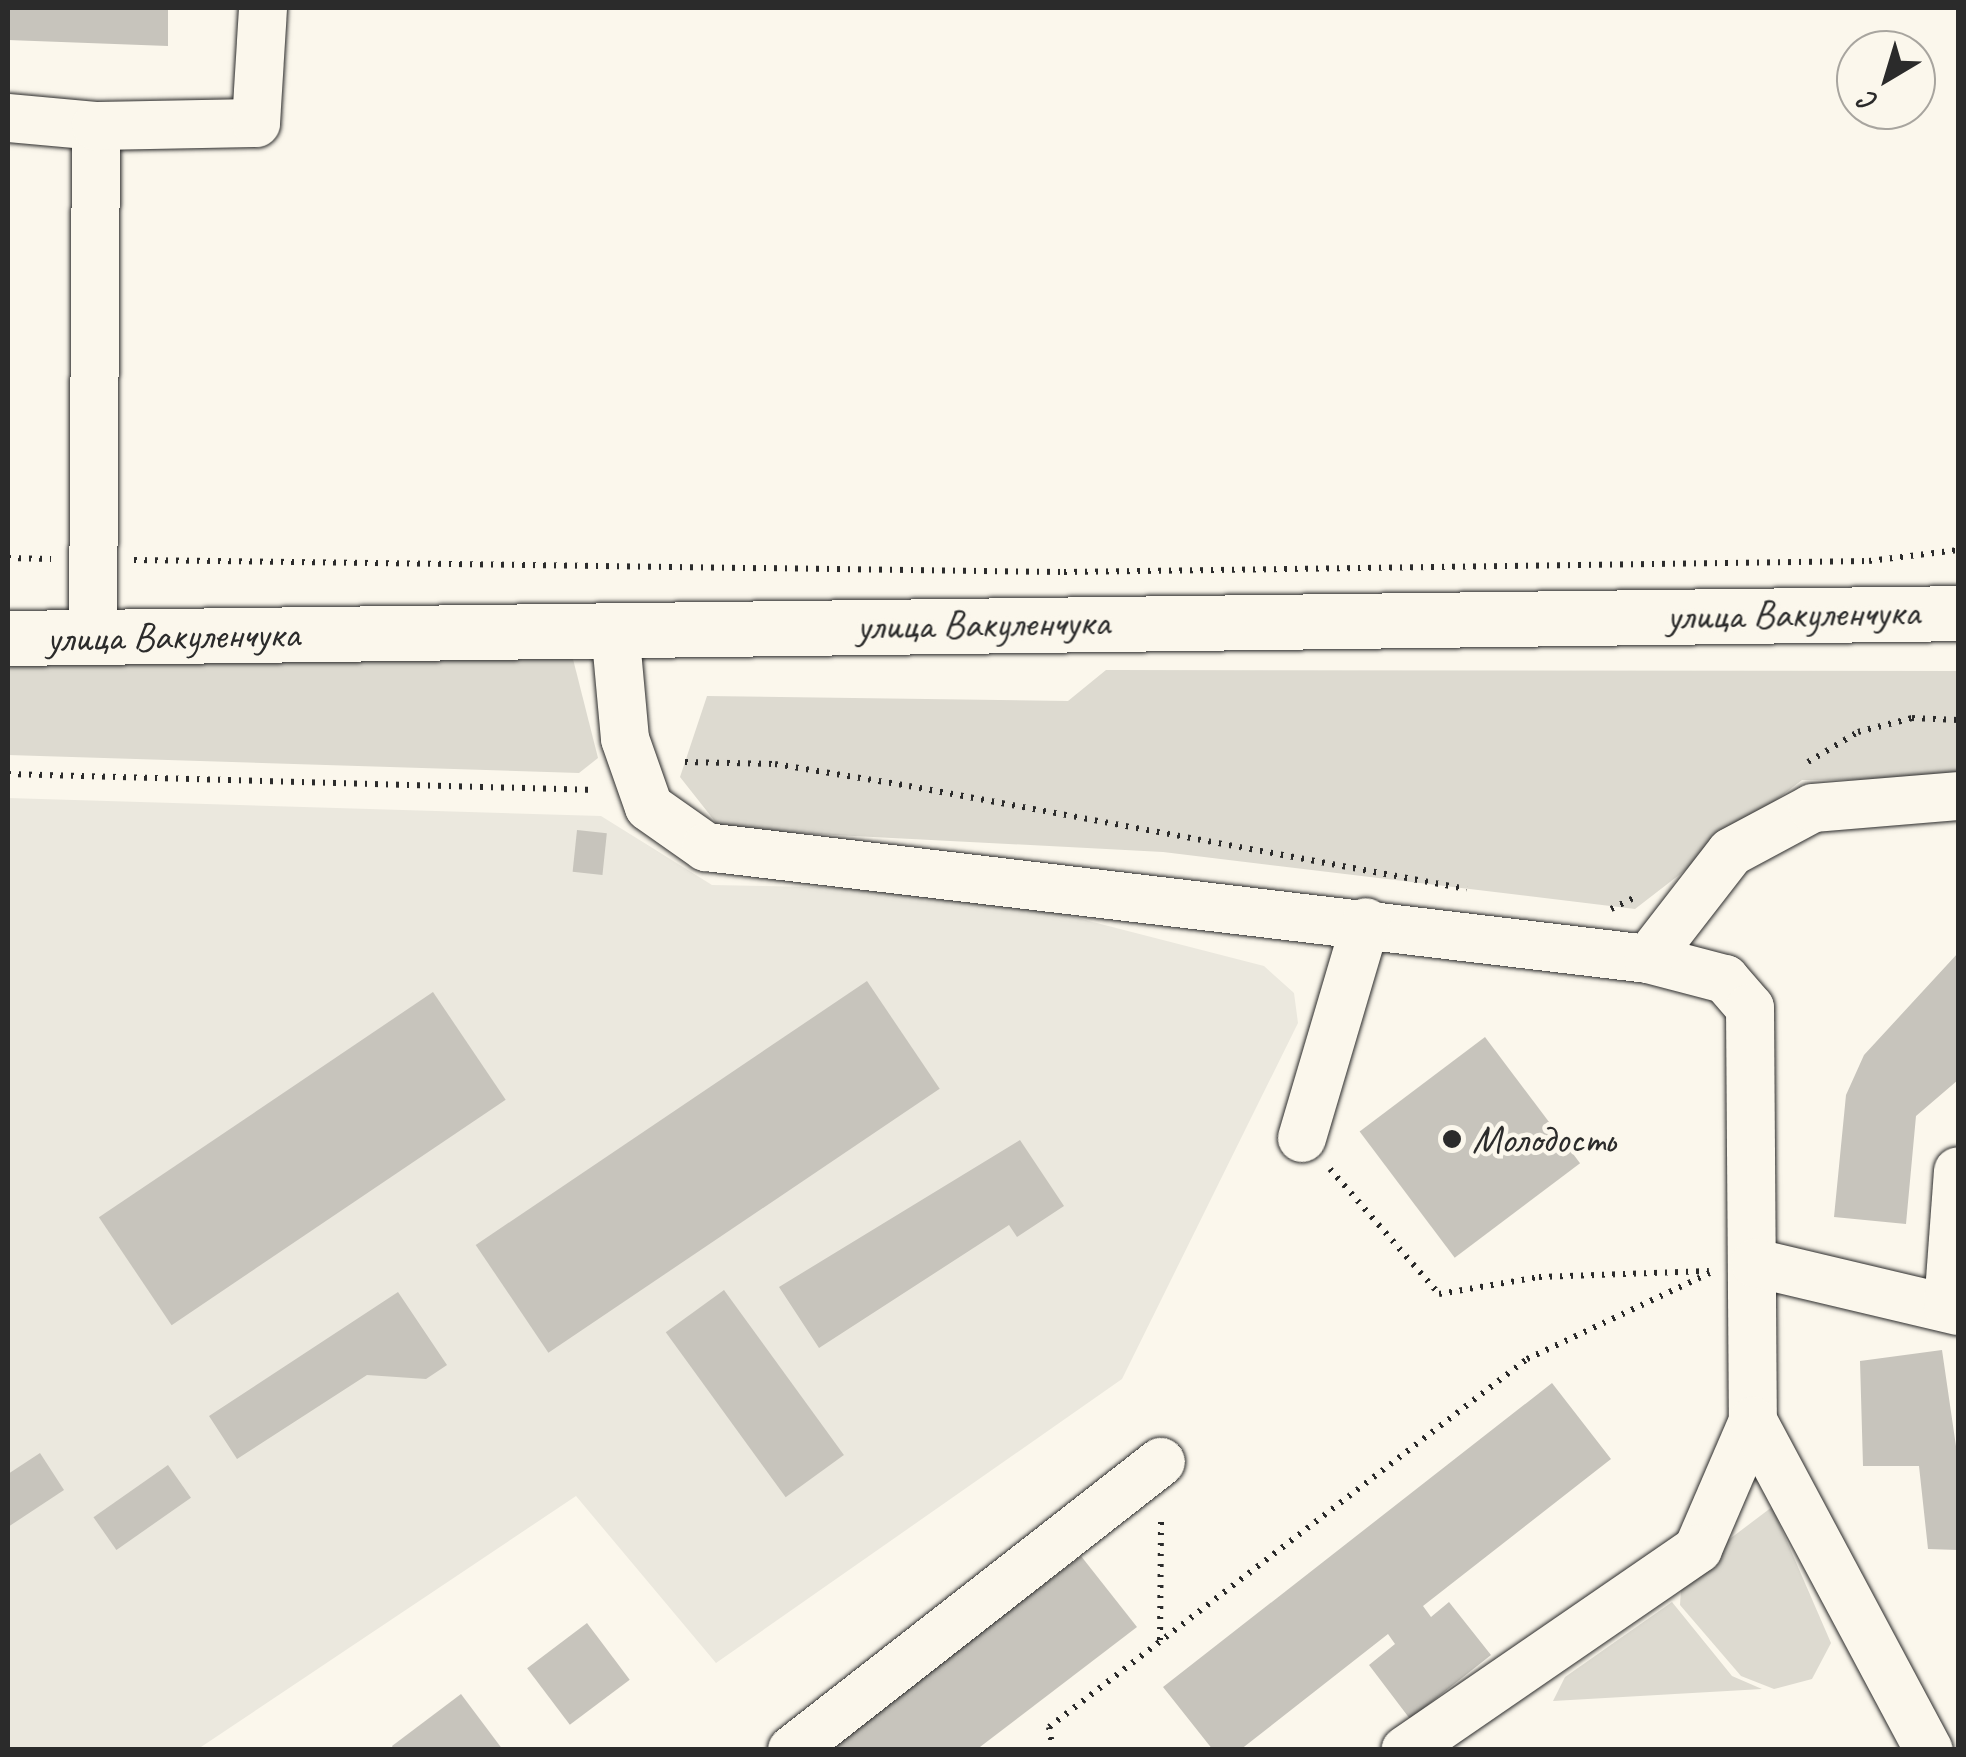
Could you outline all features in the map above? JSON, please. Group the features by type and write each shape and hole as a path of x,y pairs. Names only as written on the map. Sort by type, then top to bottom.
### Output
{"main road":[{"name":"улица Вакуленчука","path":"8,638 1958,613"}],"lane":[{"path":"8,118 96,126 256,122 263,8"},
{"path":"93,637 96,126"},
{"path":"615,629 625,740 648,807 706,846 1366,922 1648,959 1726,978 1750,1008 1735,1267 1753,1421 1929,1750"},
{"path":"1648,959 1731,852 1813,808 1958,796"},
{"path":"1302,1138 1366,922"},
{"path":"1735,1267 1954,1309 1958,1171"},
{"path":"1405,1750 1698,1549 1753,1421"},
{"path":"792,1750 1161,1462"}],"path":[{"path":"8,558 1064,572 1868,561 1958,550"},
{"path":"1793,771 1858,732 1912,718 1958,720"},
{"path":"685,762 775,764 909,786 1481,893"},
{"path":"8,774 643,791"},
{"path":"1602,913 1654,890"},
{"path":"1302,1138 1439,1294 1539,1277 1735,1267"},
{"path":"1053,1750 1048,1727 1527,1359 1735,1267"},
{"path":"1160,1642 1161,1462"}],"shaded area":[{"path":"573,659 598,758 579,773 8,755 8,662"},
{"path":"1106,670 1958,671 1958,779 1802,780 1635,909 1163,852 721,829 680,777 707,696 1068,701"},
{"path":"8,798 601,816 712,885 968,890 1264,966 1294,993 1298,1023 1122,1379 716,1663 576,1496 198,1749 8,1750"},
{"path":"1772,1507 1831,1643 1812,1679 1774,1689 1741,1676 1680,1605 1682,1575"},
{"path":"1672,1602 1732,1676 1762,1689 1553,1701 1565,1677"}],"building":[{"path":"8,8 168,8 168,46 8,40"},
{"path":"577,830 607,833 602,875 573,872"},
{"path":"1958,953 1958,1080 1916,1116 1906,1224 1834,1217 1846,1095 1864,1055"},
{"path":"867,981 940,1089 548,1353 476,1245"},
{"path":"433,992 506,1100 172,1325 99,1217"},
{"path":"1485,1037 1580,1163 1455,1258 1360,1131"},
{"path":"1020,1140 1064,1206 1017,1237 1009,1225 819,1348 779,1287"},
{"path":"724,1290 844,1455 786,1497 666,1332"},
{"path":"398,1292 447,1365 426,1379 367,1375 237,1459 209,1416"},
{"path":"1942,1350 1958,1460 1958,1550 1928,1549 1919,1466 1863,1466 1860,1361"},
{"path":"1552,1383 1611,1459 1423,1606 1431,1617 1449,1602 1491,1655 1410,1719 1369,1665 1395,1644 1388,1634 1240,1750 1213,1750 1163,1687"},
{"path":"40,1453 64,1490 8,1527 8,1474"},
{"path":"168,1465 191,1498 116,1550 93,1517"},
{"path":"1081,1556 1137,1627 976,1750 827,1750"},
{"path":"587,1623 630,1680 570,1725 527,1668"},
{"path":"461,1694 503,1750 394,1750 392,1746"}],"place":[{"name":"Молодость","path":"1452,1139"}]}
